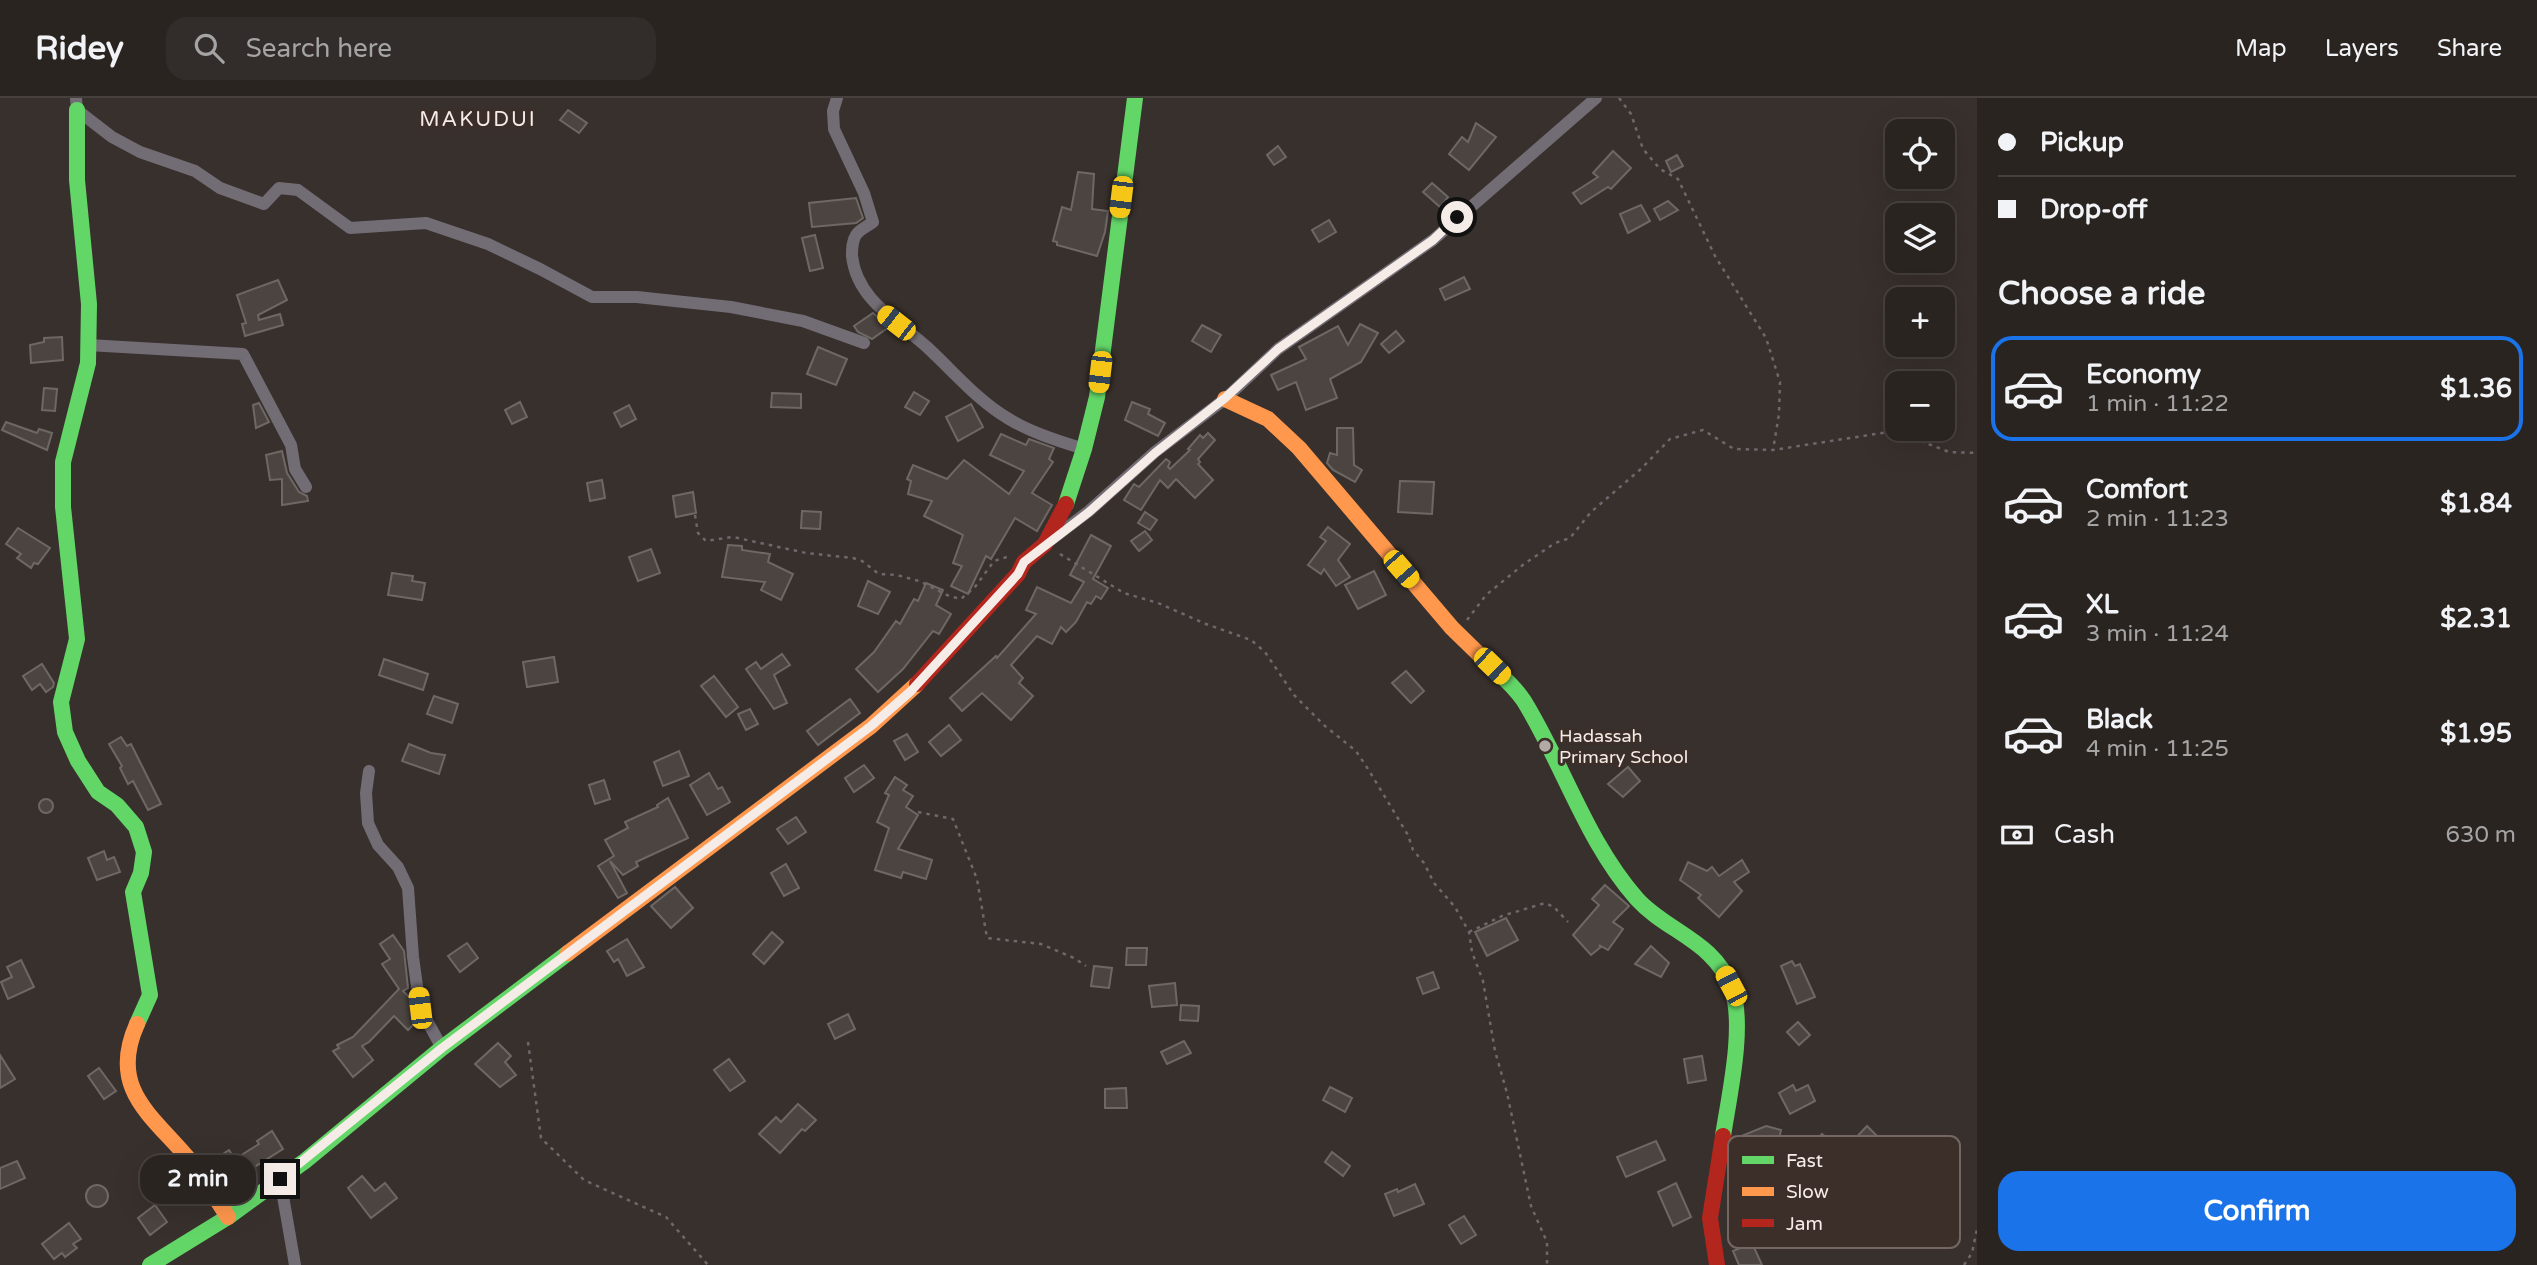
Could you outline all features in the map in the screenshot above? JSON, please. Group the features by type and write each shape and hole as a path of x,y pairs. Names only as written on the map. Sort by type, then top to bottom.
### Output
{"street":[{"path":"837,98 833,111 834,129 864,193 873,222 856,233 852,247 854,269 870,298 883,313 930,350 981,400 1023,426 1084,449"},
{"path":"1045,544 1065,506 1084,449 1097,397 1135,98"},
{"path":"150,1265 228,1217 280,1179 442,1048 871,726 928,673 1018,574 1024,562 1089,512 1295,336 1433,240 1596,98"},
{"path":"77,104 112,137 140,152 195,171 220,188 264,204 279,188 298,190 350,228 426,223 488,244 592,297 637,296 731,307 803,321 864,342"},
{"path":"77,104 77,180 89,304 88,363 63,462 63,507 77,639 61,702 65,732 78,761 98,792 117,805 136,827 144,852 141,873 133,892 150,995 135,1029 127,1058 135,1097 192,1163 228,1217"},
{"path":"88,345 243,354 291,445 295,469 306,487"},
{"path":"1225,398 1260,414 1279,428 1452,628 1511,686 1522,700 1610,865 1639,901 1708,952 1723,970 1737,1005 1734,1062 1710,1217 1717,1265"},
{"path":"369,771 366,793 368,822 378,845 398,867 408,888 420,1008 442,1048"},
{"path":"280,1179 295,1265"}],"path":[{"path":"1619,98 1631,114 1643,149 1660,169 1678,180 1715,256 1766,338 1780,382 1779,414 1773,450"},
{"path":"1452,628 1469,619 1486,595 1524,564 1555,543 1570,538 1591,512 1642,468 1670,439 1703,430 1734,449 1773,450 1895,431 1949,452 1977,453"},
{"path":"695,515 698,533 706,541 733,537 806,553 853,558 862,561 879,574 897,575 919,581 961,599 975,587 995,561 1008,557 1024,562"},
{"path":"1045,544 1124,593 1158,603 1251,640 1265,652 1294,695 1325,726 1356,751 1408,835 1413,850 1434,883 1455,907 1469,932 1472,952 1483,981 1493,1042 1507,1093 1531,1206 1547,1242 1547,1265"},
{"path":"918,812 953,819 977,879 987,939 1041,944 1086,966"},
{"path":"1469,932 1522,908 1545,903 1554,907 1568,922"},
{"path":"528,1042 541,1138 583,1180 666,1217 708,1265"},
{"path":"1964,1265 1972,1253 1977,1229"}],"building":[{"path":"568,110 587,123 579,133 560,120"},
{"path":"1476,123 1496,137 1469,170 1449,154 1462,137 1468,142"},
{"path":"1278,146 1286,157 1274,165 1267,155"},
{"path":"1613,151 1631,168 1611,189 1608,187 1581,204 1573,193 1598,177 1593,173"},
{"path":"1677,155 1683,166 1671,172 1666,161"},
{"path":"1078,172 1094,174 1092,209 1108,211 1097,256 1057,245 1057,242 1053,241 1062,207 1071,210"},
{"path":"1432,183 1448,197 1440,207 1423,192"},
{"path":"856,198 863,218 856,223 812,227 809,203"},
{"path":"1668,201 1678,210 1660,220 1654,209"},
{"path":"1641,205 1650,221 1628,233 1620,214"},
{"path":"1329,220 1336,232 1319,242 1312,230"},
{"path":"815,235 823,268 810,271 802,238"},
{"path":"1464,277 1470,289 1445,300 1440,289"},
{"path":"278,280 287,300 258,315 259,320 280,314 283,325 245,336 242,324 246,323 237,295"},
{"path":"873,313 889,327 872,339 858,332 854,326"},
{"path":"1360,324 1378,333 1361,362 1330,379 1337,398 1306,410 1296,382 1278,390 1271,375 1306,359 1299,347 1338,326 1348,345"},
{"path":"1202,325 1221,335 1211,352 1192,341"},
{"path":"1396,331 1404,341 1389,353 1381,344"},
{"path":"62,337 63,360 31,363 30,345 44,342 44,338"},
{"path":"818,347 847,359 836,385 807,374"},
{"path":"44,388 57,389 55,411 42,410"},
{"path":"914,392 929,401 920,415 905,407"},
{"path":"772,393 801,394 801,408 771,407"},
{"path":"520,402 527,417 512,424 505,410"},
{"path":"1132,402 1150,409 1148,414 1165,423 1158,436 1125,420"},
{"path":"259,403 269,422 256,428 253,405"},
{"path":"971,404 983,427 958,441 946,417"},
{"path":"629,405 636,419 621,427 614,413"},
{"path":"6,422 37,433 39,429 52,433 47,450 2,430"},
{"path":"1337,428 1353,428 1354,465 1362,470 1355,482 1333,470 1327,463 1330,453 1337,455"},
{"path":"1208,433 1215,440 1198,459 1198,464 1213,480 1195,498 1176,479 1168,488 1160,480 1141,510 1124,500 1134,484 1139,487 1166,459 1170,462 1170,469 1190,450 1188,449 1200,435 1203,438"},
{"path":"1001,434 1026,445 1029,439 1054,448 1049,459 1053,462 1032,493 1052,505 1037,531 1015,518 991,559 986,556 968,594 951,586 962,566 953,563 963,535 924,516 932,501 908,494 911,481 907,479 913,465 947,479 964,460 1009,494 1024,471 990,455"},
{"path":"282,451 287,473 299,492 307,496 308,501 282,505 282,479 270,480 266,455"},
{"path":"602,480 605,498 590,501 587,483"},
{"path":"1400,481 1434,482 1432,514 1398,512"},
{"path":"693,492 696,513 676,517 673,496"},
{"path":"802,511 821,512 820,529 801,528"},
{"path":"1145,512 1157,520 1150,530 1138,523"},
{"path":"1328,527 1350,544 1338,560 1350,577 1336,586 1324,569 1321,574 1308,565 1326,541 1320,537"},
{"path":"18,528 50,548 38,564 34,563 31,568 17,558 21,554 6,544"},
{"path":"1145,531 1152,540 1139,551 1131,541"},
{"path":"1091,535 1111,546 1093,579 1108,588 1101,599 1096,596 1091,604 1087,602 1076,622 1066,632 1061,627 1052,644 1037,636 1011,665 1023,678 1019,683 1033,696 1011,720 982,693 962,711 950,698 996,656 997,658 1036,614 1026,610 1037,587 1071,603 1084,582 1070,575"},
{"path":"728,545 770,554 768,562 793,574 781,600 761,590 765,582 722,577"},
{"path":"651,549 660,573 638,581 629,557"},
{"path":"1374,571 1386,595 1358,609 1345,585"},
{"path":"392,573 413,576 412,581 425,583 422,600 388,595"},
{"path":"868,581 890,592 878,614 858,606"},
{"path":"926,583 943,590 936,605 951,614 939,634 933,631 903,669 878,692 856,669 874,652 896,621 900,624 914,599 918,601"},
{"path":"782,654 790,665 774,675 787,703 774,709 746,669 756,662 761,669"},
{"path":"554,657 558,682 527,687 523,662"},
{"path":"384,659 428,674 423,690 379,675"},
{"path":"42,664 54,683 46,692 40,684 32,690 23,676"},
{"path":"1406,671 1424,691 1411,703 1392,683"},
{"path":"714,676 738,707 726,717 701,686"},
{"path":"434,696 458,704 452,723 427,714"},
{"path":"850,699 860,713 818,745 807,731"},
{"path":"750,709 758,724 746,730 738,714"},
{"path":"949,725 961,740 941,756 929,742"},
{"path":"907,734 918,752 905,760 894,741"},
{"path":"121,737 127,746 131,744 161,804 148,810 133,781 128,784 120,768 122,766 109,744"},
{"path":"409,744 431,753 445,755 439,774 402,761"},
{"path":"679,751 689,776 663,786 654,762"},
{"path":"864,765 874,778 854,792 845,778"},
{"path":"1628,767 1640,781 1623,797 1608,784"},
{"path":"709,773 718,789 722,787 730,802 707,815 690,785"},
{"path":"895,777 907,785 903,790 913,796 906,807 918,815 898,849 932,860 926,879 903,872 901,878 875,870 889,828 877,822 889,795 885,793"},
{"path":"604,780 610,799 595,804 589,785"},
{"path":"668,798 688,838 636,862 638,866 623,875 610,861 627,893 618,898 598,866 614,856 605,840 628,828 625,822 658,807 657,805"},
{"path":"43,799 49,799 53,806 49,813 43,813 39,809 39,803"},
{"path":"796,817 806,832 788,844 777,829"},
{"path":"104,851 107,860 114,857 120,872 97,880 88,858"},
{"path":"1742,860 1749,872 1734,882 1742,891 1719,917 1698,898 1701,895 1680,880 1688,862 1707,871 1712,867 1719,876"},
{"path":"786,864 799,888 784,896 771,873"},
{"path":"1605,885 1629,906 1613,922 1623,929 1608,950 1599,945 1601,947 1591,955 1573,935 1599,905 1592,899"},
{"path":"675,887 693,908 671,928 651,906"},
{"path":"1506,918 1518,940 1487,956 1475,932"},
{"path":"772,932 783,942 764,964 753,954"},
{"path":"393,935 404,951 408,988 403,991 410,998 411,1010 417,1021 408,1030 394,1016 362,1046 373,1060 353,1077 333,1051 339,1048 337,1045 353,1037 399,989 382,964 390,959 380,944"},
{"path":"627,939 644,967 627,976 618,959 614,962 607,951"},
{"path":"467,943 478,958 460,972 448,956"},
{"path":"1651,946 1669,963 1661,977 1635,964"},
{"path":"1127,948 1147,948 1146,965 1126,965"},
{"path":"21,960 34,987 8,999 1,982 12,977 7,967"},
{"path":"1792,961 1795,966 1800,964 1815,997 1797,1004 1781,966"},
{"path":"1094,966 1112,968 1109,988 1091,986"},
{"path":"1433,972 1439,988 1423,994 1417,978"},
{"path":"1175,983 1177,1005 1152,1007 1149,986"},
{"path":"1181,1005 1199,1006 1198,1021 1180,1020"},
{"path":"848,1014 855,1029 835,1039 828,1024"},
{"path":"1798,1022 1810,1035 1799,1045 1787,1032"},
{"path":"1184,1041 1191,1053 1167,1064 1161,1052"},
{"path":"498,1043 511,1056 505,1062 516,1075 500,1087 475,1064"},
{"path":"0,1055 15,1079 0,1088"},
{"path":"1702,1056 1706,1080 1688,1083 1684,1059"},
{"path":"729,1059 745,1081 730,1091 714,1070"},
{"path":"99,1068 116,1091 104,1099 88,1076"},
{"path":"1793,1085 1796,1091 1808,1085 1815,1101 1790,1114 1779,1093"},
{"path":"1330,1087 1352,1098 1345,1112 1323,1100"},
{"path":"1126,1088 1127,1108 1105,1108 1105,1089"},
{"path":"798,1104 816,1120 805,1131 802,1129 780,1153 759,1134 776,1117 781,1122"},
{"path":"1766,1126 1781,1130 1780,1136 1741,1136"},
{"path":"1867,1126 1877,1136 1858,1136"},
{"path":"272,1131 283,1149 232,1181 218,1157 229,1150 235,1159 259,1144 257,1141"},
{"path":"1656,1141 1665,1160 1626,1177 1617,1157"},
{"path":"1332,1152 1350,1166 1343,1176 1325,1162"},
{"path":"17,1161 25,1178 0,1189 0,1168"},
{"path":"362,1176 375,1191 385,1183 397,1198 371,1218 348,1188"},
{"path":"1676,1183 1691,1217 1673,1226 1658,1192"},
{"path":"1415,1184 1424,1204 1394,1216 1385,1194 1397,1189 1398,1192"},
{"path":"97,1185 105,1188 108,1196 105,1204 97,1207 89,1204 86,1196 89,1188"},
{"path":"155,1205 167,1222 150,1235 138,1218"},
{"path":"1464,1216 1476,1235 1461,1244 1449,1225"},
{"path":"69,1223 81,1239 73,1244 77,1248 65,1257 62,1253 54,1259 42,1244"},
{"path":"1754,1248 1762,1265 1739,1265 1733,1251"}],"traffic: fast":[{"path":"1066,504 1097,397 1135,98"},
{"path":"77,110 77,180 89,304 88,363 63,462 63,507 77,639 61,702 65,732 78,761 98,792 117,805 136,827 144,852 141,873 133,892 150,995 137,1024"},
{"path":"1491,666 1524,701 1589,828 1619,877 1649,910 1714,959 1732,989 1737,1022 1735,1062 1723,1136"},
{"path":"150,1265 228,1217 305,1161 442,1048 568,953"}],"traffic: slow":[{"path":"1225,399 1268,419 1299,448 1452,628 1491,666"},
{"path":"568,953 871,726 917,684"},
{"path":"137,1024 129,1047 128,1068 131,1085 150,1116 192,1163 228,1217"}],"traffic: jam":[{"path":"917,684 1018,574 1024,562 1045,544 1066,504"},
{"path":"1717,1265 1710,1218 1723,1136"}],"place":[{"name":"Hadassah Primary School","path":"1545,746"}],"district":[{"name":"MAKUDUI","path":"478,119"}],"route":[{"path":"280,1179 442,1048 871,726 928,673 1018,574 1024,562 1089,512 1303,329 1433,240 1457,217"}]}
